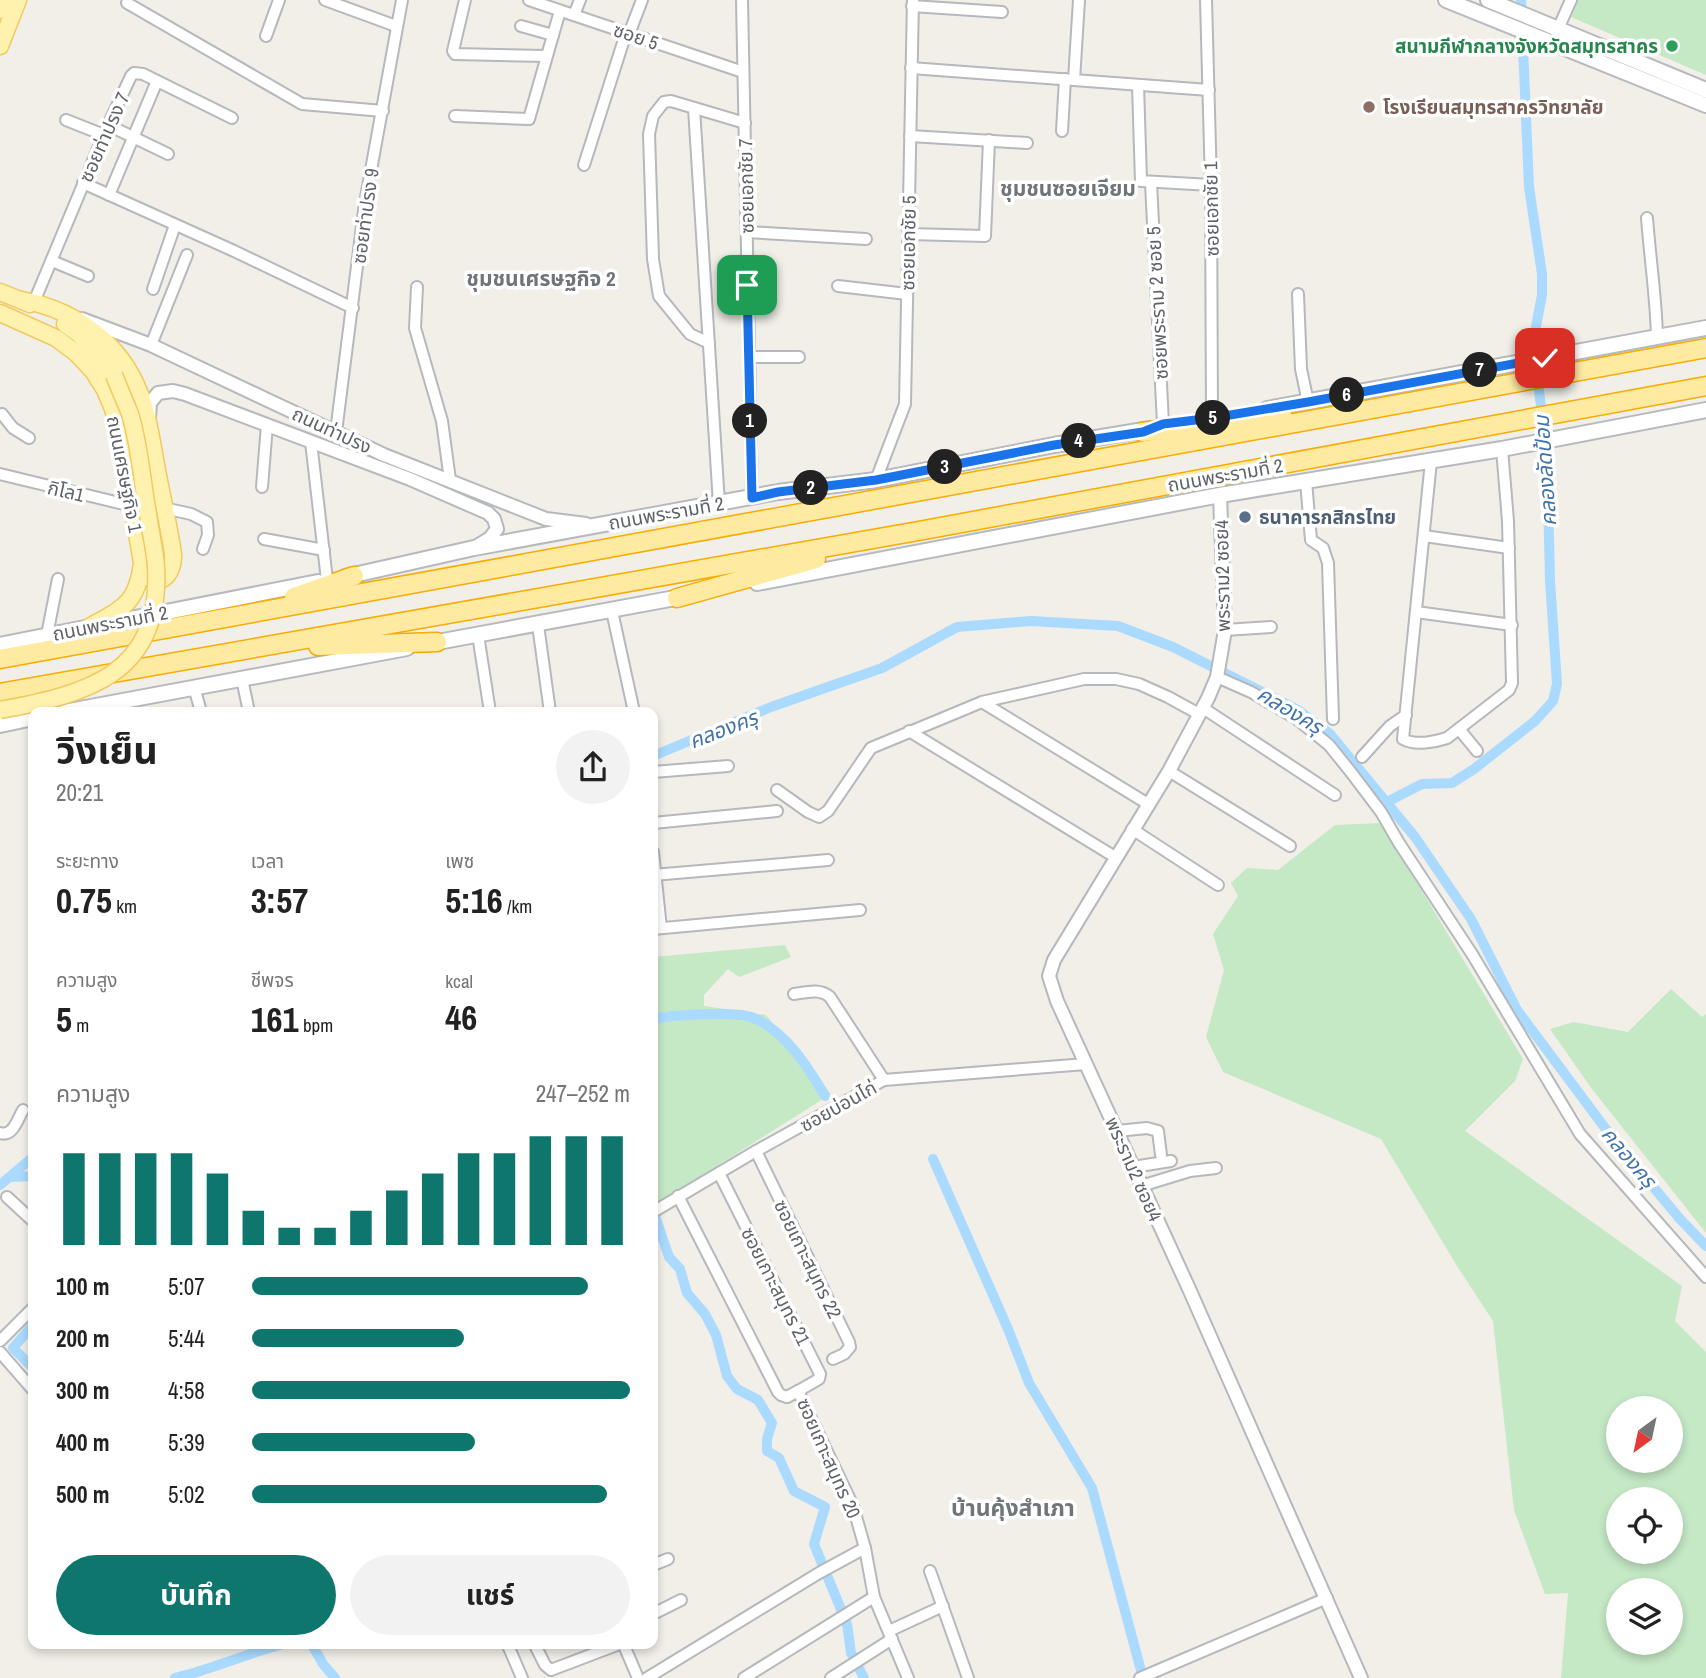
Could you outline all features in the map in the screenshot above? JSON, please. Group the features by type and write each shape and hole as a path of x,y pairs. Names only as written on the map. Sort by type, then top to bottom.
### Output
{"highway":[{"name":"ถนนพระรามที่ 2","path":"0,659 1706,348"},
{"path":"1143,432 1520,382"},
{"name":"ถนนพระรามที่ 2","path":"0,693 924,530 1706,386"},
{"path":"677,598 924,530"},
{"path":"237,617 354,576"},
{"path":"224,652 366,642 437,642"}],"main road":[{"path":"0,10 4,0"},
{"path":"0,46 18,0"},
{"path":"1446,0 1706,105"},
{"path":"1488,0 1706,90"},
{"path":"0,292 28,301 79,334 114,375 130,416 156,566 156,597 150,621 132,655 119,669 100,683 42,702 0,710"},
{"name":"ถนนท่าปรง","path":"28,301 72,316 108,344 123,360 139,391 149,428 173,554 170,572 158,581 146,576 142,563"},
{"name":"ถนนเศรษฐกิจ 1","path":"0,313 56,338 76,353 93,371 113,409 142,563 139,584 130,601 89,627"},
{"name":"ถนนพระรามที่ 2","path":"0,645 354,576 474,548 778,492 876,480 1054,445 1143,432 1163,424 1308,402 1706,328"},
{"name":"ถนนพระรามที่ 2","path":"105,707 194,687 538,625 1220,495 1502,449 1706,410"},
{"path":"0,725 28,719"}],"street":[{"path":"266,36 279,0"},
{"path":"325,0 396,26"},
{"name":"ซอยท่าปรง 9","path":"335,432 365,203 402,0"},
{"path":"466,0 453,51 455,54 546,56"},
{"name":"ซอย 5","path":"529,0 743,72"},
{"path":"574,15 580,0"},
{"path":"584,165 628,33 642,0"},
{"name":"ซอยเอกชัย 7","path":"742,0 752,498"},
{"path":"1062,131 1079,0"},
{"name":"ซอยเอกชัย 1","path":"1206,0 1211,185 1212,418"},
{"path":"1558,29 1571,0"},
{"path":"127,3 302,104 383,111"},
{"path":"912,3 1002,12"},
{"name":"ซอยเอกชัย 5","path":"876,480 905,404 912,3"},
{"path":"455,117 528,119 560,11"},
{"path":"521,26 553,35"},
{"path":"911,68 1209,90"},
{"name":"ซอยท่าปรง 7","path":"28,301 52,261 106,130 134,73 157,80 232,118"},
{"path":"109,195 157,80"},
{"name":"ซอยพระราม 2 ซอย 5","path":"1138,85 1140,177 1141,181 1150,183 1163,424"},
{"path":"709,343 690,334 659,296 653,259 649,134 653,116 663,102 671,101 745,123"},
{"path":"694,108 719,504"},
{"path":"66,120 132,137 168,154"},
{"path":"910,136 1027,143"},
{"path":"908,234 985,236 989,140"},
{"path":"83,183 353,308"},
{"path":"1150,183 1211,185"},
{"path":"1647,218 1656,294 1657,337"},
{"path":"153,289 174,225"},
{"path":"747,232 866,239"},
{"path":"151,345 187,255"},
{"path":"52,261 88,276"},
{"path":"838,286 907,294"},
{"path":"417,287 415,328 442,421 450,480"},
{"path":"1298,294 1301,369 1308,402"},
{"name":"ถนนท่าปรง","path":"72,316 151,345 384,454 546,519 599,525"},
{"path":"749,357 799,357"},
{"name":"ถนนท่าปรง","path":"149,428 150,403 158,393 166,391 185,394 411,479 488,513 497,529 490,538 474,548"},
{"path":"2,414 13,428 29,438"},
{"path":"262,488 267,425"},
{"path":"311,442 327,580"},
{"path":"1431,461 1403,739 1406,742 1447,738 1509,690 1512,683 1509,548 1502,449"},
{"name":"กิโล1","path":"0,474 132,506"},
{"path":"1306,481 1311,540 1323,548 1328,563 1333,719"},
{"name":"พระราม2 ซอย4","path":"1220,495 1225,630 1217,675 1169,771 1054,960 1049,976 1053,991 1361,1678"},
{"path":"164,508 191,514 206,522 208,535 203,549"},
{"path":"1424,536 1509,548"},
{"path":"264,539 324,550"},
{"path":"47,635 58,579"},
{"path":"612,611 633,707"},
{"path":"1416,612 1512,625"},
{"path":"538,625 549,707"},
{"path":"1225,630 1271,627"},
{"path":"478,635 489,707"},
{"path":"1217,675 1297,719 1329,745 1381,812 1472,954 1580,1134 1706,1277"},
{"path":"778,790 813,816 824,815 872,748 982,702 1084,679 1116,678 1201,711 1335,795"},
{"path":"242,679 248,707"},
{"path":"194,687 200,707"},
{"path":"982,702 1148,804"},
{"path":"1363,757 1390,726 1406,715"},
{"path":"1459,729 1477,751"},
{"path":"909,731 1115,857"},
{"path":"658,772 728,766"},
{"path":"1169,771 1290,846"},
{"path":"658,823 776,811"},
{"path":"1132,829 1218,885"},
{"path":"658,875 828,860"},
{"path":"658,929 860,910"},
{"path":"794,994 824,992 884,1080"},
{"name":"ซอยบ่อนไก่","path":"658,1209 884,1080 1086,1064"},
{"path":"0,1133 5,1135 11,1132 23,1110"},
{"path":"1117,1131 1154,1129 1159,1134 1166,1158 1133,1167"},
{"name":"ซอยเกาะสมุทร 22","path":"756,1151 849,1342 848,1351 833,1359"},
{"path":"1141,1185 1190,1171 1216,1168"},
{"name":"ซอยเกาะสมุทร 21","path":"719,1173 820,1374 819,1379 798,1391"},
{"name":"ซอยเกาะสมุทร 20","path":"678,1196 778,1392 787,1398 798,1391 845,1487 865,1548 874,1597 908,1678"},
{"path":"7,1197 28,1216"},
{"path":"0,1341 28,1313"},
{"path":"0,1352 28,1384"},
{"path":"647,1678 865,1548"},
{"path":"658,1563 668,1559"},
{"path":"930,1570 968,1678"},
{"path":"744,1678 874,1597"},
{"path":"1140,1678 1327,1598"},
{"path":"658,1612 681,1600"},
{"path":"831,1678 890,1635 943,1606"},
{"path":"510,1649 522,1678"},
{"path":"537,1649 551,1671 608,1649"},
{"path":"626,1649 638,1678"}],"green space":[{"name":"สนามกีฬากลางจังหวัดสมุทรสาคร","path":"1578,0 1706,0 1706,75 1571,17"},
{"path":"1381,823 1523,1059 1515,1081 1465,1131 1682,1286 1675,1321 1706,1352 1706,1678 1561,1678 1568,1593 1545,1594 1514,1510 1493,1321 1381,1139 1223,1072 1206,1037 1224,970 1213,934 1238,896 1231,883 1247,868 1278,870 1335,825"},
{"path":"785,945 791,957 739,977 728,969 704,995 704,1006 766,1015 831,1094 658,1203 658,957"},
{"path":"1671,989 1702,1017 1706,1014 1706,1233 1592,1089 1550,1029 1574,1022 1628,1032"}],"waterway":[{"name":"คลองลัดป้อม","path":"1387,802 1422,784 1452,783 1474,769 1535,721 1553,701 1557,684 1550,581 1547,455 1533,342 1542,295 1542,274 1529,187 1521,0"},
{"name":"คลองครุ","path":"658,754 771,707 882,668 957,627 1031,621 1118,626 1173,647 1298,710 1330,734 1415,837 1471,919 1517,1010 1614,1140 1706,1246"},
{"path":"658,1018 718,1014 751,1017 785,1040 825,1096"},
{"path":"933,1159 1029,1383 1092,1488 1143,1678"},
{"name":"คลองครุ","path":"0,1185 28,1161"},
{"path":"11,1177 28,1176"},
{"path":"658,1225 669,1257 680,1269 687,1293 705,1314 716,1335 727,1376 737,1389 758,1400 772,1423 767,1439 767,1451 779,1458 794,1491 825,1507 814,1544 847,1624 851,1653 864,1678"},
{"path":"28,1331 13,1348 28,1363"},
{"path":"175,1678 266,1649"},
{"path":"314,1649 335,1678"}],"place":[{"name":"สนามกีฬากลางจังหวัดสมุทรสาคร","path":"1672,46"},
{"name":"โรงเรียนสมุทรสาครวิทยาลัย","path":"1369,107"},
{"name":"ธนาคารกสิกรไทย","path":"1245,517"}],"district":[{"name":"ชุมชนซอยเจียม","path":"1068,188"},
{"name":"ชุมชนเศรษฐกิจ 2","path":"541,278"},
{"name":"บ้านคุ้งสำเภา","path":"1013,1507"}],"route":[{"path":"747,285 752,498 778,492 876,480 1054,445 1143,432 1163,424 1308,402 1545,358"}]}
